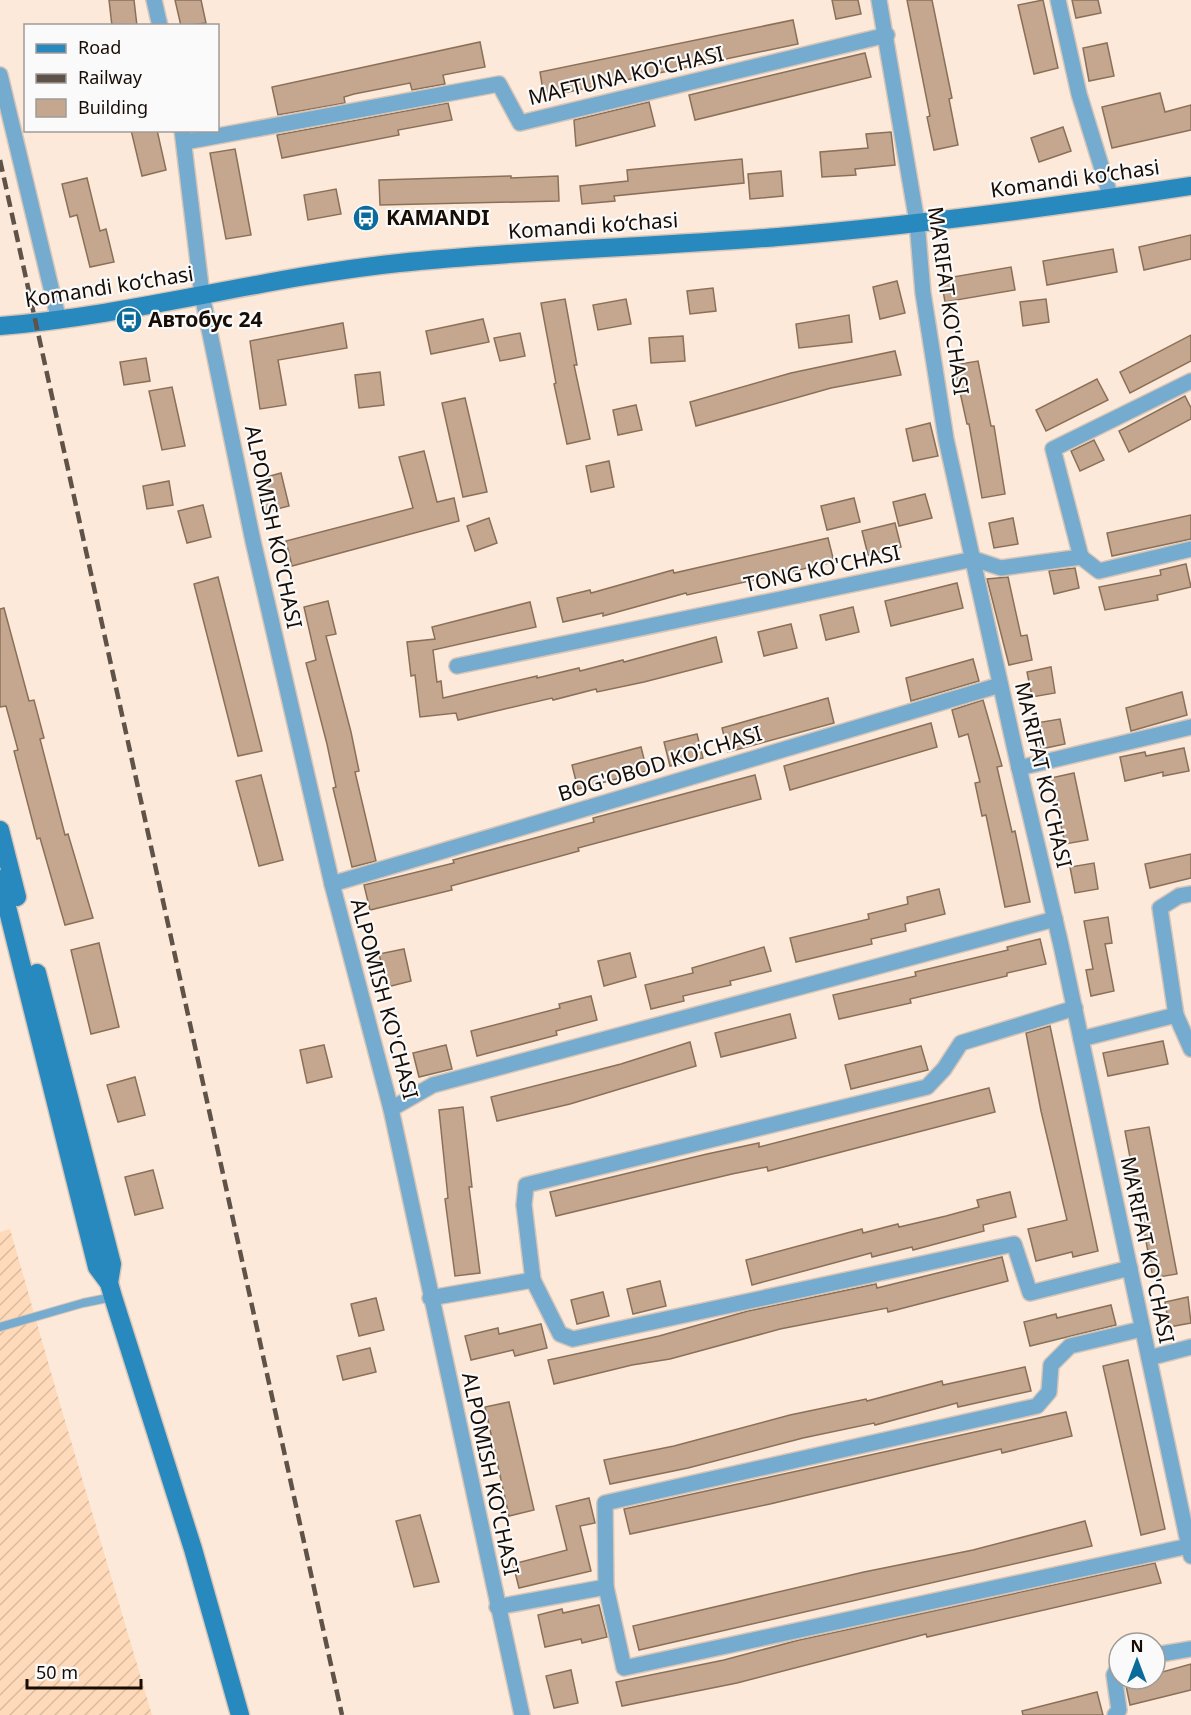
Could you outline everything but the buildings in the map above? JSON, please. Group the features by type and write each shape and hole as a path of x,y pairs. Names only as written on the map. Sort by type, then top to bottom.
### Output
{"main road":[{"name":"Komandi ko‘chasi","path":"0,326 59,321 339,270 402,263 777,237 917,222 1191,186"},
{"path":"0,830 112,1264 111,1290"},
{"path":"0,879 98,1267 111,1290 193,1549 240,1715"}],"street":[{"path":"154,0 160,24"},
{"name":"MA'RIFAT KO'CHASI","path":"879,0 887,35 917,222 923,293 946,438 1018,768 1075,1008 1190,1551"},
{"path":"1058,0 1079,94 1111,198"},
{"name":"MAFTUNA KO'CHASI","path":"219,130 499,84 520,123 887,35"},
{"path":"0,75 59,321"},
{"name":"MAFTUNA KO'CHASI","path":"183,136 207,132"},
{"name":"ALPOMISH KO'CHASI","path":"183,136 202,295 253,541 332,884 391,1109 430,1298 522,1715"},
{"path":"1191,381 1053,449 1082,557 1099,571 1191,549"},
{"name":"TONG KO'CHASI","path":"457,666 974,560 1001,568 1082,557"},
{"name":"BOG'OBOD KO'CHASI","path":"332,884 1000,685"},
{"path":"1018,768 1191,727"},
{"path":"1191,894 1179,896 1160,908 1176,1015 1191,1049"},
{"path":"391,1109 433,1085 1055,919"},
{"path":"1075,1008 961,1043 944,1069 927,1087 526,1185 524,1205 532,1280 560,1334 573,1339 1014,1244 1030,1293 1130,1268"},
{"path":"1081,1039 1176,1015"},
{"path":"430,1298 532,1280"},
{"path":"1142,1329 1071,1346 1051,1365 1049,1392 1037,1406 605,1503 606,1587 624,1668 1190,1551"},
{"path":"1149,1358 1191,1347"},
{"path":"497,1607 606,1587"},
{"path":"1167,1653 1191,1648"},
{"path":"1115,1715 1119,1710 1116,1691"}],"lane":[{"path":"0,1327 82,1303 111,1290"}],"shaded area":[{"path":"10,1229 152,1715 0,1715 0,1232"}],"railway":[{"path":"0,160 342,1715"}],"place":[{"name":"KAMANDI","path":"366,218"},
{"name":"Автобус 24","path":"129,320"}]}
